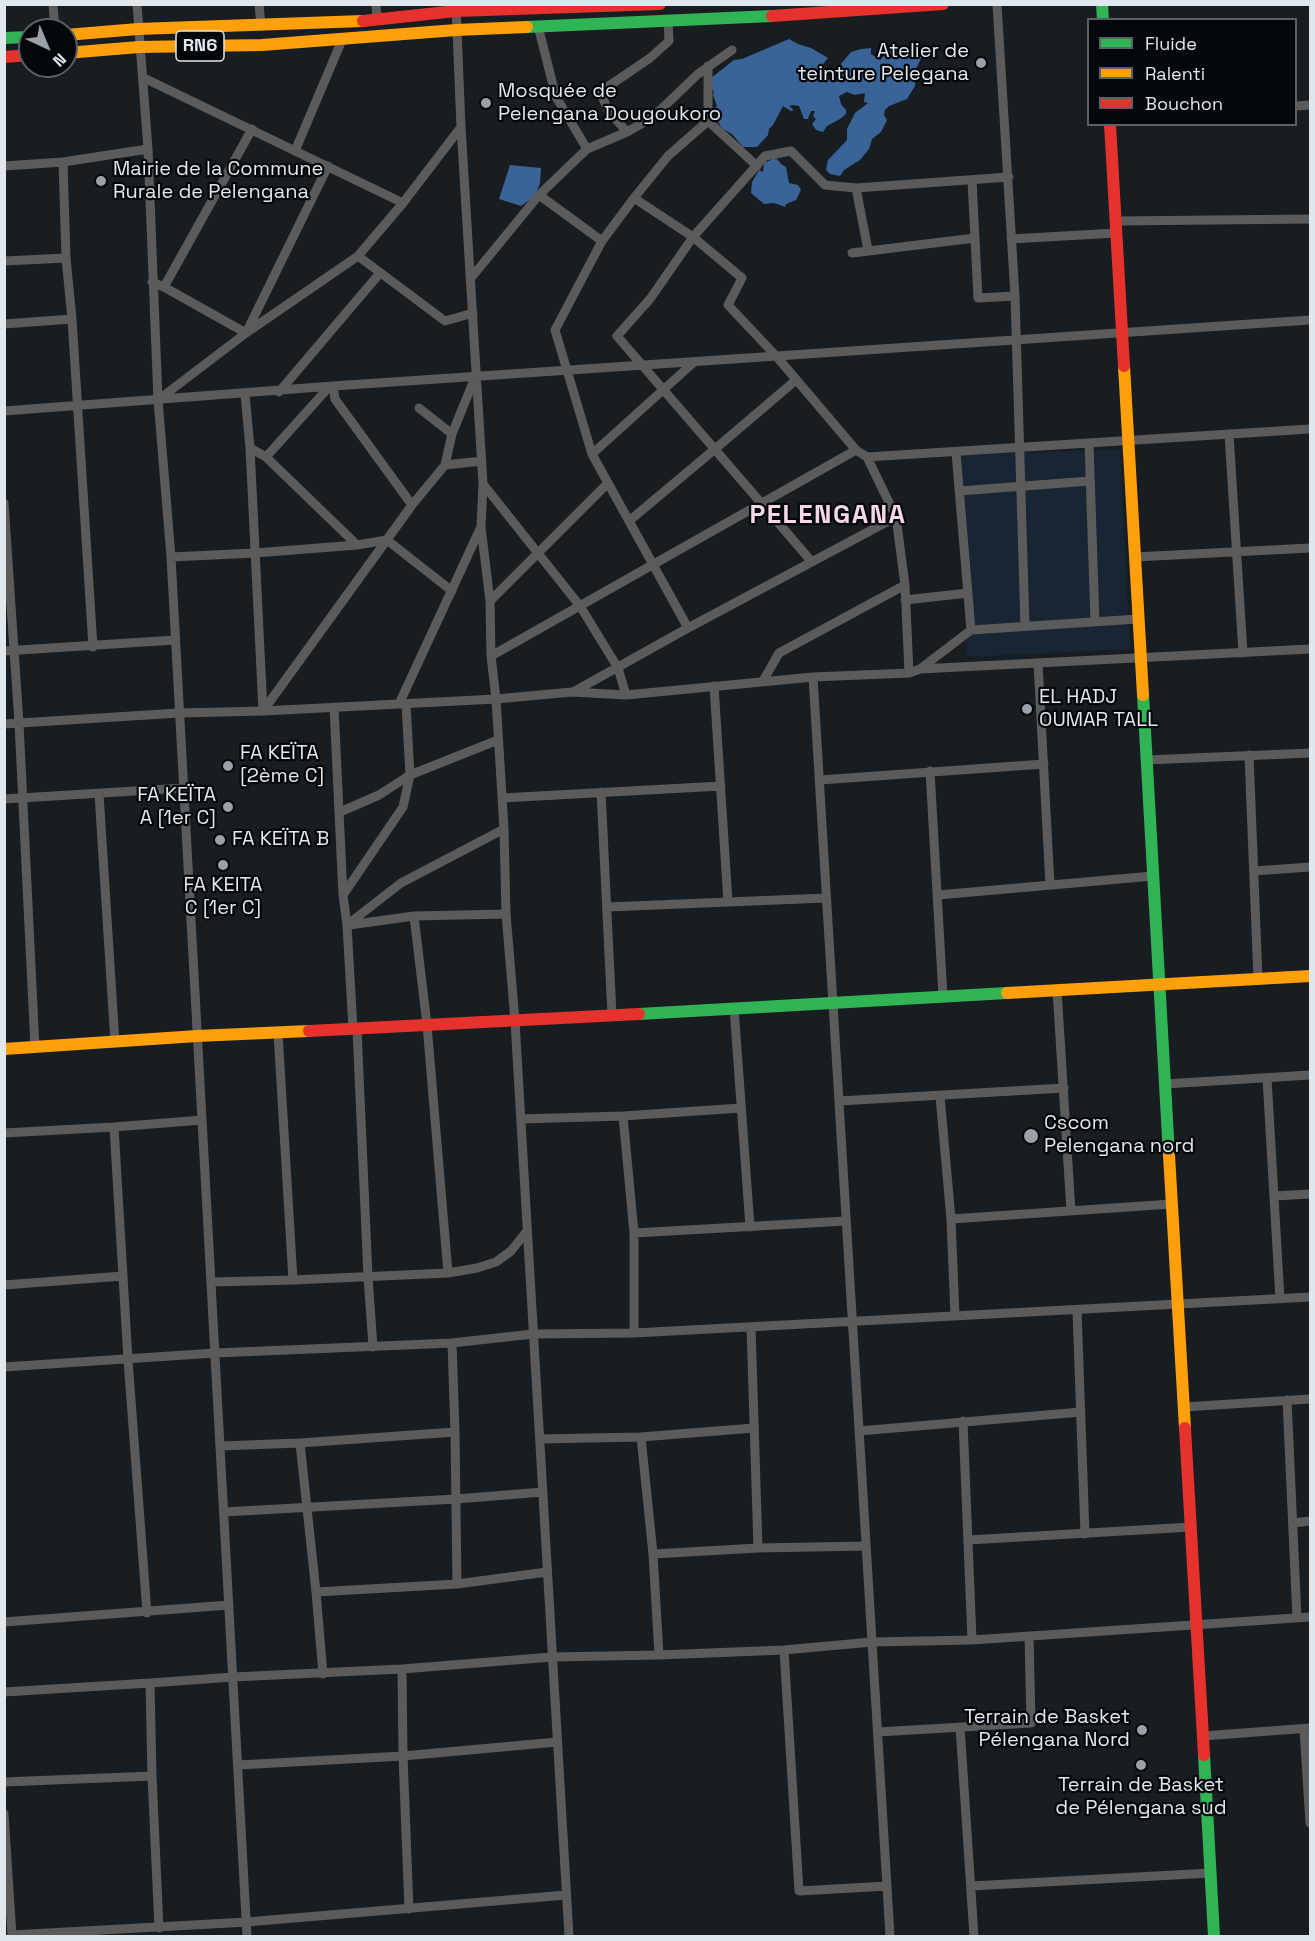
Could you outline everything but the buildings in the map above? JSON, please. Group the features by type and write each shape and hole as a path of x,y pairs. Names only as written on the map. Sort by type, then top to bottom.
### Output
{"main road":[{"name":"RN6","path":"78,34 138,29 377,21 456,8 660,4"},
{"name":"RN6","path":"78,52 139,47 262,45 456,30 668,21 770,10 944,4"},
{"path":"1110,126 1215,1936"},
{"path":"4,1049 197,1036 278,1034 1311,976"}],"street":[{"path":"137,4 139,47 144,78 158,400 171,557 247,1936"},
{"path":"260,4 261,26"},
{"path":"376,4 377,21"},
{"path":"997,4 1015,296 1025,626"},
{"path":"456,8 475,378 482,461 481,527 490,601 504,829 506,914 515,1021 569,1936"},
{"path":"627,132 608,110 600,92 650,58 669,41 668,21"},
{"path":"538,26 556,97 587,149"},
{"path":"295,151 342,40"},
{"path":"471,278 539,195 587,149 627,132 653,117 708,66 732,50"},
{"path":"708,66 708,121 757,166"},
{"path":"144,78 403,203"},
{"path":"688,628 592,454 555,330 603,241 634,198 668,156 708,121"},
{"path":"158,400 246,333 358,256 403,203 461,127"},
{"path":"164,287 252,129"},
{"path":"4,166 63,162 148,149"},
{"path":"812,562 617,336 650,299 693,237 765,156 791,152 825,185 856,188 1009,177"},
{"path":"63,162 66,258 93,647"},
{"path":"246,333 327,166"},
{"path":"972,180 978,298 1015,296"},
{"path":"856,188 868,250"},
{"path":"539,195 603,241"},
{"path":"634,198 693,237 742,278 728,305 777,357 856,450 867,456 1311,429"},
{"path":"1011,239 1116,227 1311,219"},
{"path":"852,253 975,238"},
{"path":"358,256 445,321 473,313"},
{"path":"4,261 66,258"},
{"path":"279,392 380,273"},
{"path":"152,282 246,333"},
{"path":"4,324 72,320"},
{"path":"4,411 1311,320"},
{"path":"592,454 693,363"},
{"path":"263,711 412,505 445,465 452,434 475,378"},
{"path":"629,521 796,380"},
{"path":"266,457 331,387"},
{"path":"331,387 335,399 412,505"},
{"path":"245,394 250,448 263,711"},
{"path":"419,408 452,434"},
{"path":"1229,434 1243,653"},
{"path":"1089,443 1095,622"},
{"path":"250,448 266,457 357,545"},
{"path":"492,656 856,450"},
{"path":"956,452 971,630"},
{"path":"867,456 896,517 905,585 909,673"},
{"path":"445,465 482,461"},
{"path":"959,491 1090,482"},
{"path":"490,601 608,483"},
{"path":"483,484 580,606 618,668 626,695"},
{"path":"4,503 15,651 35,1047"},
{"path":"572,692 896,517"},
{"path":"343,895 403,807 410,775 402,704 481,527"},
{"path":"171,557 357,545 387,540 452,591"},
{"path":"1135,557 1311,548"},
{"path":"763,681 779,653 905,585"},
{"path":"905,600 968,593"},
{"path":"920,669 971,630 1138,619"},
{"path":"4,651 175,640"},
{"path":"4,724 179,712 263,711 496,699 572,692 626,695 813,677 909,673 920,669 1311,649"},
{"path":"1038,663 1050,885"},
{"path":"813,677 890,1936"},
{"path":"714,686 728,902"},
{"path":"334,707 343,895 355,1029 373,1347"},
{"path":"340,812 379,795 410,775 498,740"},
{"path":"1147,760 1311,753"},
{"path":"1249,755 1258,978"},
{"path":"820,780 1044,764"},
{"path":"930,771 943,996"},
{"path":"502,798 721,786"},
{"path":"4,799 184,788"},
{"path":"601,792 612,1015"},
{"path":"99,794 115,1042"},
{"path":"347,925 401,883 504,829"},
{"path":"1254,871 1311,867"},
{"path":"938,895 1153,876"},
{"path":"607,907 826,898"},
{"path":"347,925 414,916 506,914"},
{"path":"414,916 427,1025 448,1273"},
{"path":"1057,990 1071,1211"},
{"path":"734,1008 750,1227"},
{"path":"278,1034 293,1280"},
{"path":"1166,1084 1311,1076"},
{"path":"1267,1078 1280,1299"},
{"path":"839,1101 1064,1088"},
{"path":"940,1096 951,1220 955,1316"},
{"path":"521,1119 624,1116 741,1108"},
{"path":"624,1116 634,1233 634,1333"},
{"path":"4,1133 202,1120"},
{"path":"114,1127 128,1360 147,1613"},
{"path":"1274,1196 1311,1194"},
{"path":"951,1220 1172,1204"},
{"path":"634,1233 846,1221"},
{"path":"211,1282 448,1273 496,1262 511,1251 527,1231"},
{"path":"4,1286 123,1276"},
{"path":"4,1367 215,1353 452,1343 533,1334 634,1333 1311,1297"},
{"path":"1077,1310 1085,1534"},
{"path":"751,1327 758,1548"},
{"path":"452,1343 457,1584"},
{"path":"1184,1407 1311,1399"},
{"path":"1287,1400 1297,1618"},
{"path":"859,1431 1081,1412"},
{"path":"963,1421 972,1640"},
{"path":"540,1439 641,1437 754,1428"},
{"path":"220,1446 455,1432"},
{"path":"641,1437 659,1655"},
{"path":"300,1443 323,1674"},
{"path":"224,1512 543,1492"},
{"path":"1293,1523 1311,1521"},
{"path":"968,1540 1191,1527"},
{"path":"652,1554 758,1548 866,1546"},
{"path":"316,1592 457,1584 547,1572"},
{"path":"4,1622 229,1605"},
{"path":"4,1692 233,1677 402,1670 552,1657 784,1650 872,1642 972,1640 1311,1617"},
{"path":"878,1732 1031,1723 1029,1635"},
{"path":"784,1650 799,1891 887,1886"},
{"path":"402,1670 409,1909"},
{"path":"150,1683 159,1928"},
{"path":"960,1727 974,1936"},
{"path":"1203,1736 1307,1729 1311,1823"},
{"path":"238,1765 403,1756 557,1742"},
{"path":"4,1782 152,1776"},
{"path":"4,1814 12,1936 247,1922 566,1895"},
{"path":"971,1886 1211,1873"}],"shaded area":[{"path":"1120,449 1130,649 967,657 959,455"}],"water":[{"path":"789,39 828,58 823,64 826,68 827,79 837,82 841,64 851,52 871,48 871,54 880,60 891,48 903,53 909,49 920,48 927,52 917,67 915,86 907,99 885,110 884,115 887,120 881,132 872,139 869,149 860,160 844,170 840,176 830,174 826,170 828,160 847,140 847,129 855,113 868,103 864,102 865,93 855,95 847,92 839,96 846,114 827,126 823,132 816,130 812,124 816,119 813,116 815,111 811,111 808,119 804,119 799,106 789,106 794,110 791,111 783,106 769,129 768,135 757,147 743,147 717,121 715,108 717,106 711,87 711,78 734,60 742,59"},
{"path":"777,159 786,167 789,183 798,185 801,190 796,200 786,204 785,207 774,203 764,204 751,193 752,182 759,170 763,172 764,163"},
{"path":"510,165 541,168 540,183 535,196 521,206 499,199"}],"traffic: fast":[{"path":"1102,4 1103,18"},
{"path":"527,27 772,16"},
{"path":"4,38 18,37"},
{"path":"1143,695 1169,1155"},
{"path":"639,1014 1007,993"},
{"path":"1204,1755 1214,1936"}],"traffic: slow":[{"path":"78,34 138,29 363,21"},
{"path":"78,52 139,47 262,45 456,30 527,27"},
{"path":"1124,366 1143,695"},
{"path":"1007,993 1310,976"},
{"path":"4,1049 309,1031"},
{"path":"1169,1155 1185,1428"}],"traffic: jam":[{"path":"363,21 456,11 660,4"},
{"path":"772,16 943,4"},
{"path":"4,57 18,56"},
{"path":"1110,126 1124,366"},
{"path":"309,1031 639,1014"},
{"path":"1185,1428 1204,1755"}],"place":[{"name":"Atelier de teinture Pelegana","path":"981,63"},
{"name":"Mosquée de Pelengana Dougoukoro","path":"486,103"},
{"name":"Mairie de la Commune Rurale de Pelengana","path":"101,181"},
{"name":"EL HADJ OUMAR TALL","path":"1027,709"},
{"name":"FA KEÏTA [2ème C]","path":"228,766"},
{"name":"FA KEÏTA A [1er C]","path":"228,807"},
{"name":"FA KEÏTA B","path":"220,840"},
{"name":"FA KEITA C [1er C]","path":"223,865"},
{"name":"Cscom Pelengana nord","path":"1031,1136"},
{"name":"Terrain de Basket Pélengana Nord","path":"1142,1730"},
{"name":"Terrain de Basket de Pélengana sud","path":"1141,1765"}],"district":[{"name":"PELENGANA","path":"828,516"}]}
